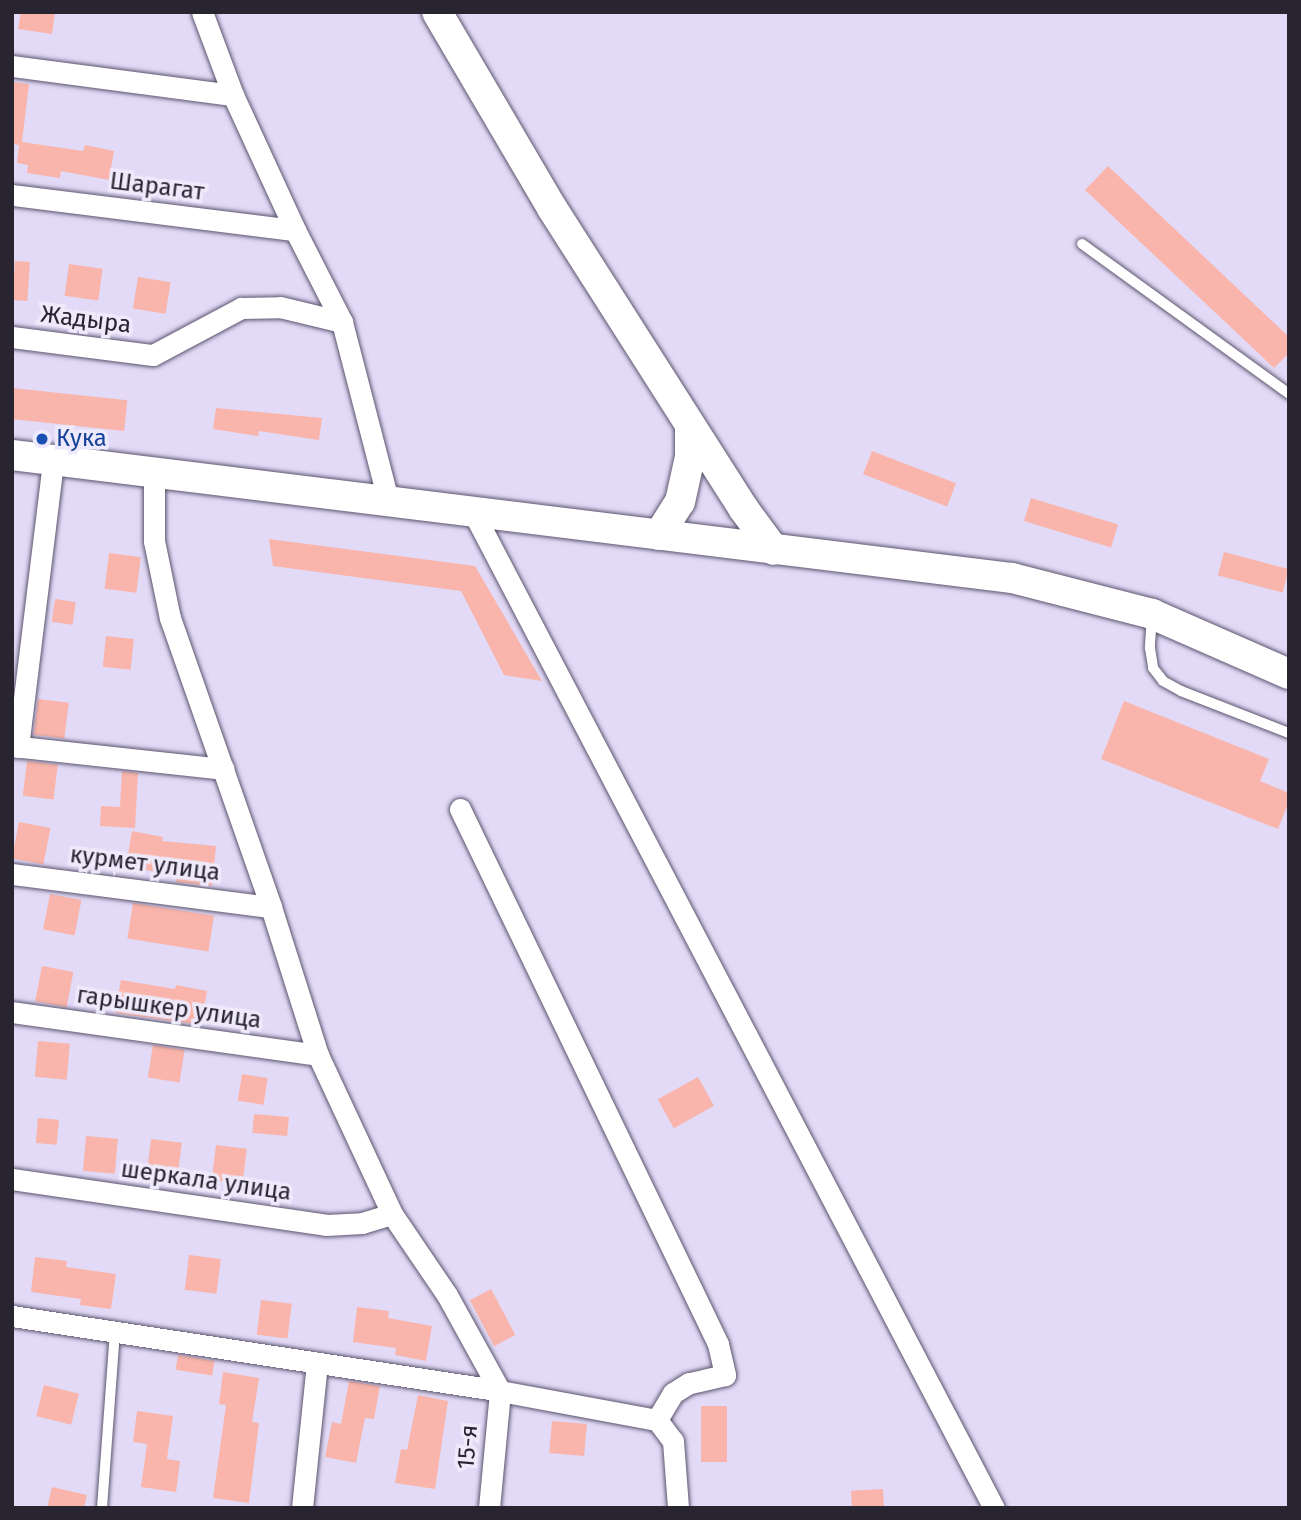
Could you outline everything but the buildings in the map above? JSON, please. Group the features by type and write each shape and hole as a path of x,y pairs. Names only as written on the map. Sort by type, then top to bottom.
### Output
{"main road":[{"path":"437,12 552,208 690,425 774,550"},
{"path":"659,535 680,502 690,457 690,425"},
{"path":"12,455 1012,578 1152,614 1289,674"}],"street":[{"path":"202,12 233,94 295,230 342,322 388,500"},
{"path":"12,66 233,94"},
{"name":"Шарагат","path":"12,195 295,230"},
{"name":"Жадыра","path":"12,337 153,355 241,308 280,307 342,322"},
{"path":"52,460 15,746 224,769"},
{"path":"154,472 155,541 170,618 271,906 318,1055 392,1214 447,1295 500,1391"},
{"path":"473,512 995,1508"},
{"path":"460,809 718,1344 725,1375 689,1383 673,1393 657,1420"},
{"name":"курмет улица","path":"12,874 271,906"},
{"name":"гарышкер улица","path":"12,1012 318,1055"},
{"name":"шеркала улица","path":"12,1179 326,1225 362,1223 392,1214"},
{"path":"12,1316 500,1391 657,1420 673,1441 678,1508"},
{"path":"302,1508 317,1363"},
{"name":"15-я","path":"489,1508 500,1391"}],"lane":[{"path":"1082,244 1289,394"},
{"path":"1152,614 1150,648 1153,668 1163,681 1181,691 1289,733"},
{"path":"102,1508 115,1330"}],"place":[{"name":"Кука","path":"42,439"}]}
